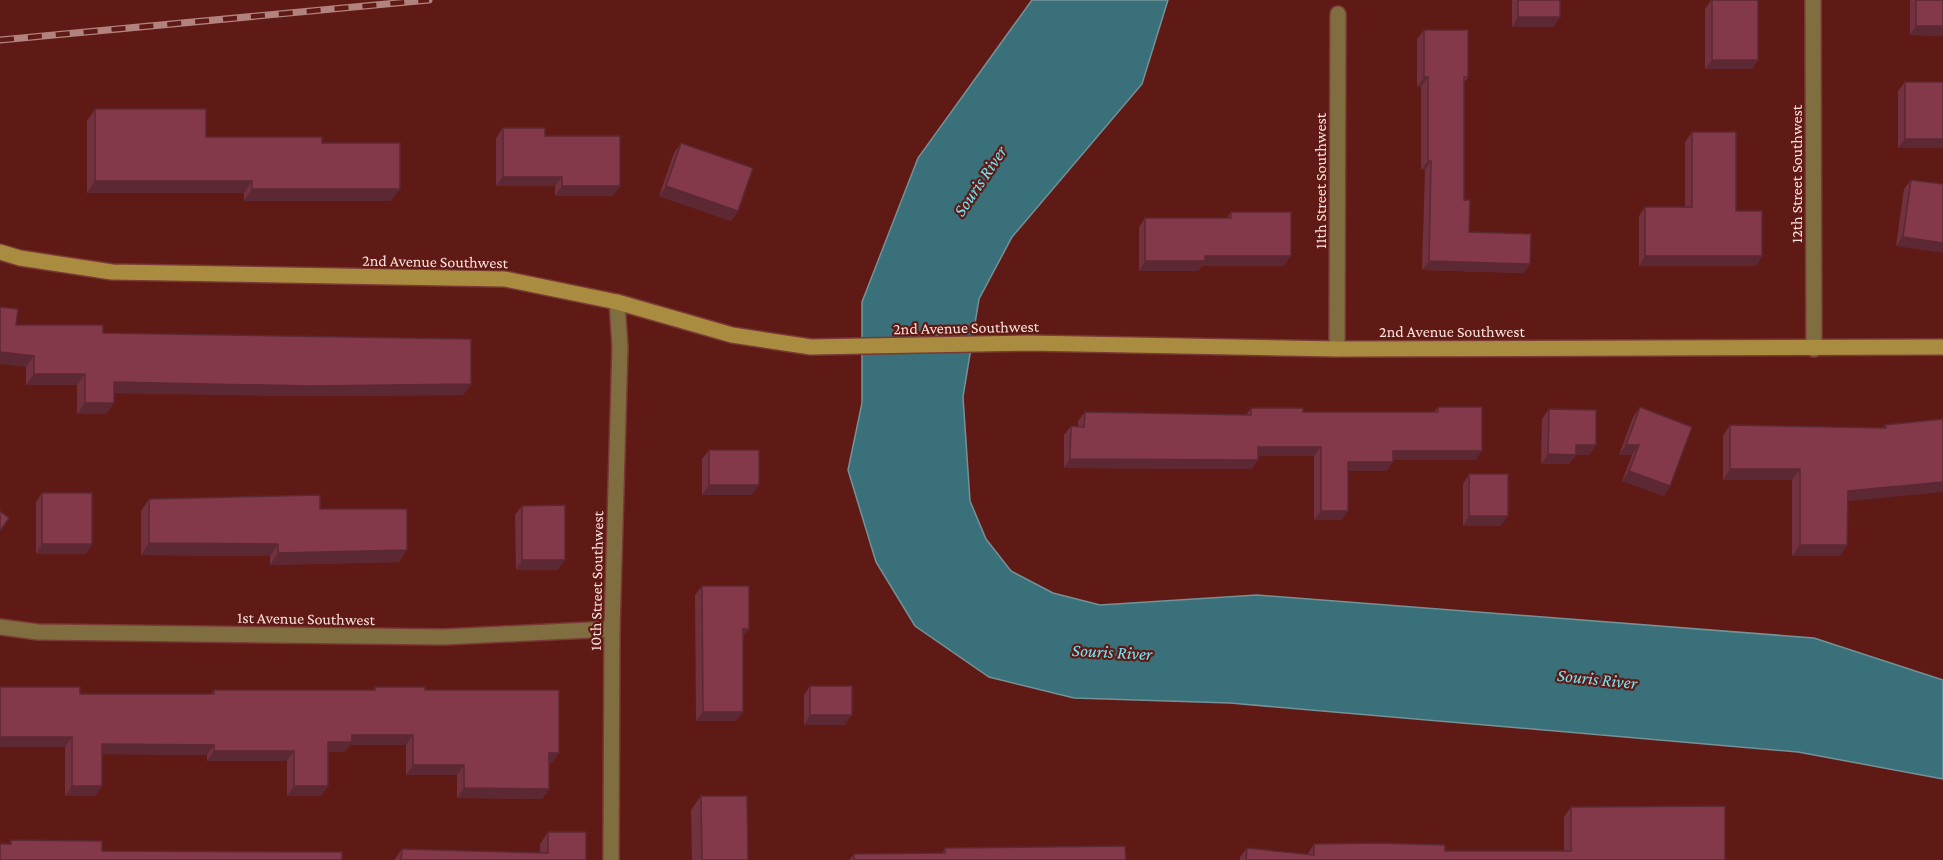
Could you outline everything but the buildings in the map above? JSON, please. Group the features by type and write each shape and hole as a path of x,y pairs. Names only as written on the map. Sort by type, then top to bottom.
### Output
{"street":[{"name":"12th Street Southwest","path":"1813,0 1814,349"},
{"name":"11th Street Southwest","path":"1337,349 1338,14"},
{"name":"2nd Avenue Southwest","path":"0,252 20,258 112,272 505,279 617,302 732,335 811,347 1027,344 1337,349 1943,347"},
{"name":"10th Street Southwest","path":"611,860 612,629 620,347 617,302"},
{"name":"1st Avenue Southwest","path":"0,627 38,633 444,637 612,629"}],"water":[{"name":"Souris River","path":"1032,0 1168,0 1142,84 1012,237 979,299 963,397 970,501 986,539 1011,571 1053,593 1100,605 1257,595 1814,638 1943,680 1943,779 1798,752 1230,703 1074,698 989,677 915,626 876,562 848,470 862,403 862,302 918,158"}],"railway":[{"path":"0,40 429,0"}]}
